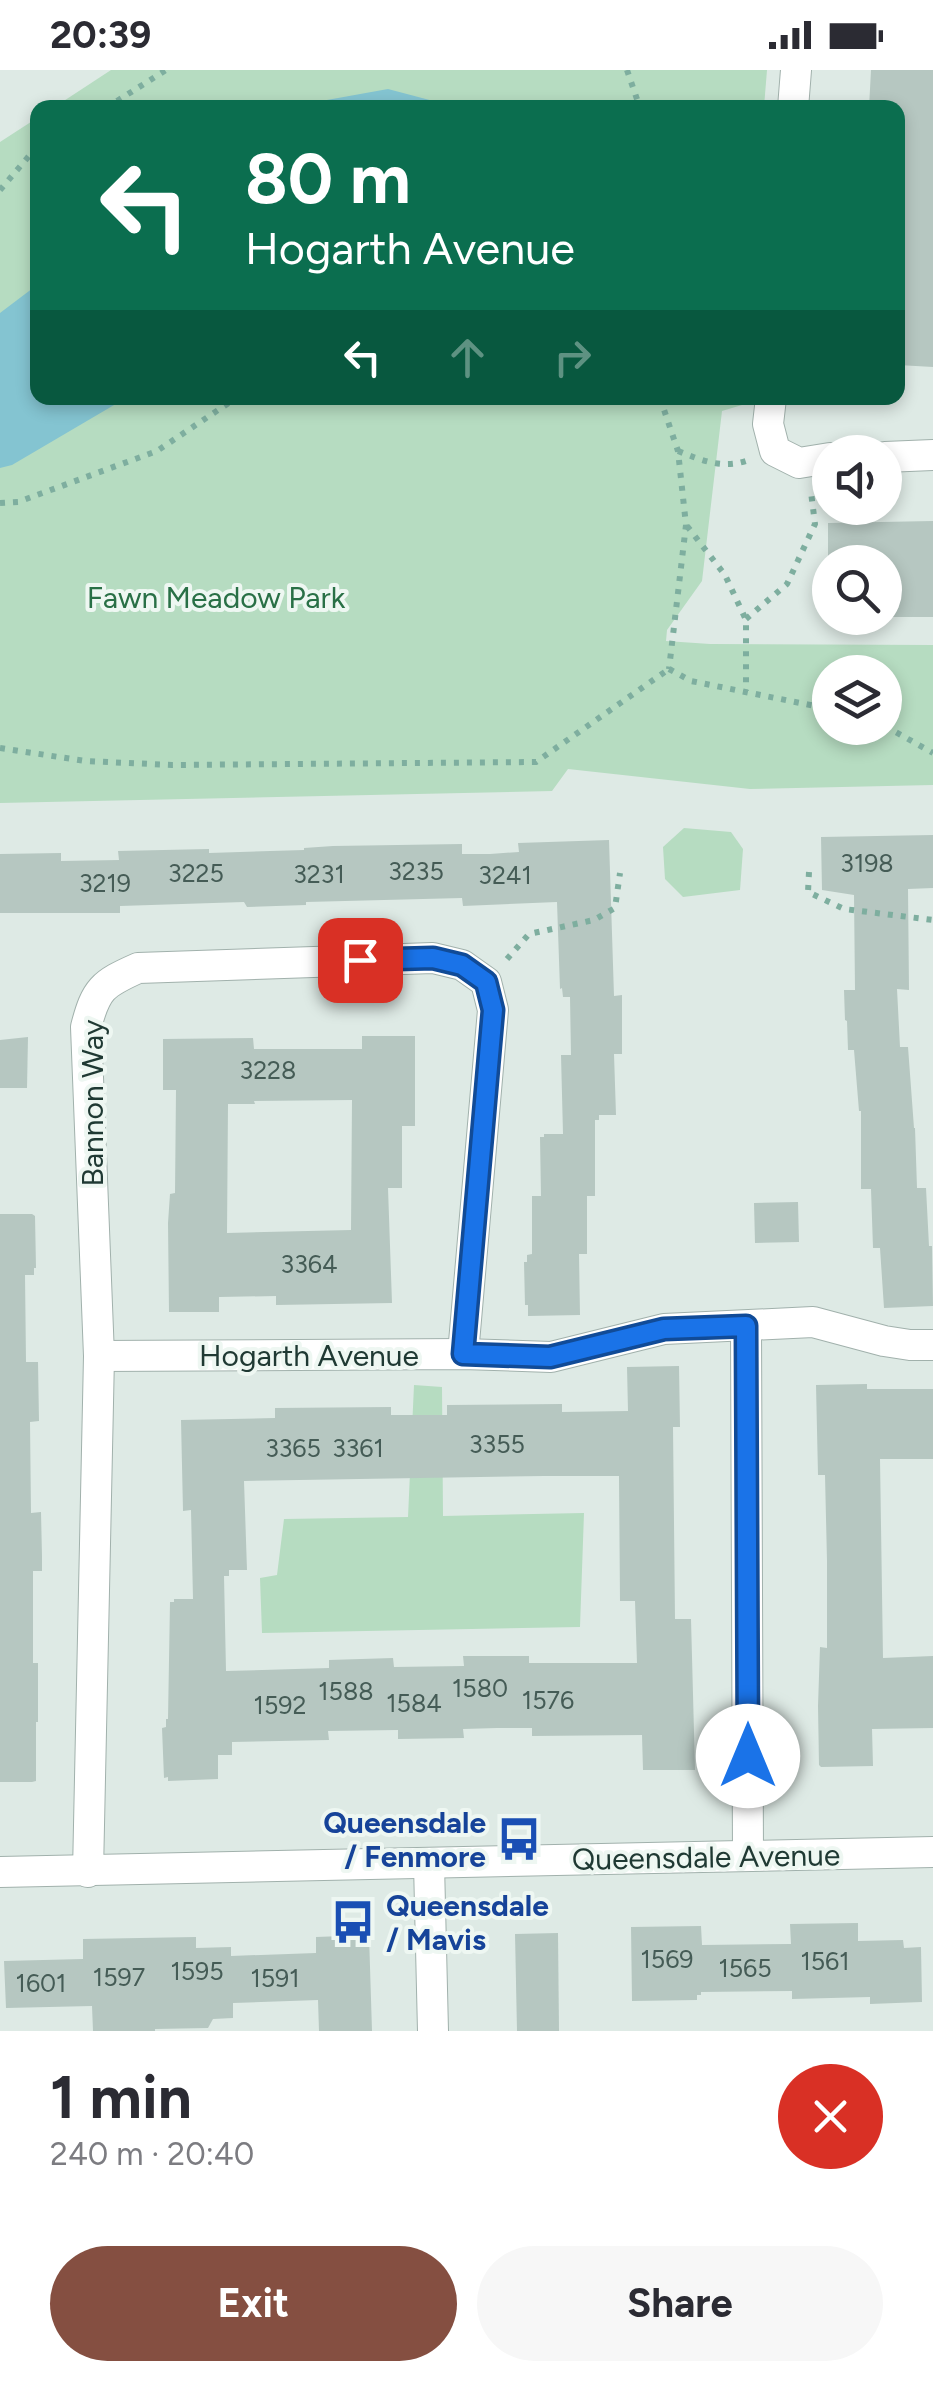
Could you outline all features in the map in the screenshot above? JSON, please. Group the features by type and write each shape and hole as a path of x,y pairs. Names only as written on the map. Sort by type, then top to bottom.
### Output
{"street":[{"path":"794,100 796,70"},
{"path":"769,405 768,424 775,451 799,463 812,461"},
{"path":"902,456 933,455"},
{"name":"Bannon Way","path":"88,1872 99,1356 86,1028 92,1006 102,988 138,968 433,958 462,965 486,982"},
{"path":"463,1354 493,1010 486,982"},
{"name":"Hogarth Avenue","path":"99,1356 550,1357 664,1329 813,1322 884,1341 933,1345"},
{"path":"746,1326 748,1856"},
{"name":"Queensdale Avenue","path":"0,1872 933,1852"},
{"path":"430,1864 434,2031"}],"path":[{"path":"119,100 166,70"},
{"path":"627,70 637,100"},
{"path":"0,190 30,155"},
{"path":"0,503 18,502 157,451 226,405"},
{"path":"0,748 84,761 172,765 536,762 669,670 686,524 678,450 662,405"},
{"path":"678,450 704,462 730,466 775,451"},
{"path":"686,524 726,575 746,620 746,691"},
{"path":"746,620 787,584 815,525"},
{"path":"669,670 692,680 812,705"},
{"path":"902,736 933,753"},
{"path":"486,982 528,934 594,920 615,908 620,872"},
{"path":"809,872 808,892 844,909 933,920"}],"green space":[{"path":"111,70 767,70 765,100 65,100"},
{"name":"Fawn Meadow Park","path":"30,123 30,405 742,405 722,411 702,581 667,630 666,641 933,645 933,785 750,789 568,769 552,791 0,803 0,142"},
{"path":"684,828 731,832 743,849 740,890 683,897 665,879 663,847"},
{"path":"414,1385 442,1387 443,1516 584,1513 580,1627 262,1633 260,1578 277,1575 284,1519 408,1517"}],"water":[{"path":"388,89 430,100 327,100"},
{"path":"30,290 30,405 114,405 12,465 0,468 0,313"}],"building":[{"path":"871,70 933,70 933,367 905,365 905,100 869,100"},
{"path":"933,521 933,617 902,617 902,545 828,545 828,525 902,525 902,522"},
{"path":"933,835 933,888 908,889 909,990 897,989 900,1047 908,1047 917,1188 926,1188 933,1306 884,1308 880,1248 873,1248 871,1189 861,1189 861,1111 854,1050 848,1050 845,1020 844,990 855,990 854,895 822,890 821,837"},
{"path":"609,840 614,996 622,995 622,1054 614,1054 616,1115 599,1115 599,1120 595,1120 595,1196 587,1196 587,1254 579,1254 580,1315 528,1316 525,1305 524,1262 532,1254 532,1196 541,1196 540,1137 563,1134 561,1055 571,1055 570,997 563,997 560,989 557,902 463,906 462,898 247,907 244,902 120,906 120,913 0,913 0,854 61,853 61,861 119,860 118,851 209,849 209,853 462,844 462,854 490,854 519,852 518,843"},
{"path":"362,1036 415,1036 415,1126 402,1126 402,1188 388,1188 392,1303 276,1305 276,1296 219,1297 219,1312 169,1312 168,1223 170,1194 175,1193 176,1090 163,1090 163,1039 253,1038 254,1049 362,1049","holes":["352,1100 351,1230 227,1233 228,1104"]},
{"path":"28,1037 27,1088 0,1088 0,1040"},
{"path":"798,1202 799,1242 755,1243 754,1203"},
{"path":"0,1214 35,1216 36,1268 34,1275 25,1275 26,1362 38,1362 39,1421 30,1422 31,1513 41,1512 42,1556 42,1571 33,1571 33,1663 38,1663 38,1722 36,1781 32,1782 0,1782"},
{"path":"679,1366 680,1427 673,1427 675,1619 691,1619 695,1770 643,1770 642,1735 532,1736 532,1728 497,1728 463,1729 464,1738 398,1739 398,1730 328,1731 329,1740 232,1742 232,1755 218,1755 218,1779 164,1778 162,1728 168,1719 170,1602 193,1599 191,1510 183,1511 181,1420 275,1418 275,1408 391,1407 391,1415 447,1415 447,1405 562,1404 562,1412 628,1411 627,1367","holes":["619,1476 620,1601 635,1601 637,1663 529,1663 529,1656 463,1656 464,1666 394,1667 393,1658 329,1660 329,1668 226,1671 224,1576 229,1576 229,1570 247,1570 244,1481"]},
{"path":"867,1384 867,1389 933,1389 933,1459 880,1459 883,1658 933,1656 933,1728 872,1729 873,1766 821,1767 818,1706 820,1647 827,1648 827,1561 825,1475 818,1475 816,1385"},
{"path":"858,1923 858,1941 903,1940 904,1948 921,1947 922,2002 870,2004 870,1997 792,1999 792,1991 701,1992 697,2000 632,2001 631,1927 701,1926 702,1945 791,1944 790,1924"},
{"path":"558,1933 559,2031 517,2031 515,1934"},
{"path":"369,1935 372,2031 319,2031 318,2000 233,2003 233,2018 213,2019 208,2028 155,2031 93,2031 92,2006 6,2008 4,1961 83,1959 83,1939 196,1937 196,1948 231,1947 231,1956 316,1953 316,1937"}],"place":[{"name":"Queensdale / Fenmore","path":"519,1839"},
{"name":"Queensdale / Mavis","path":"353,1922"}],"route":[{"path":"360,960 433,958 462,965 486,982 493,1010 463,1354 550,1357 664,1329 746,1326 748,1756"}]}
